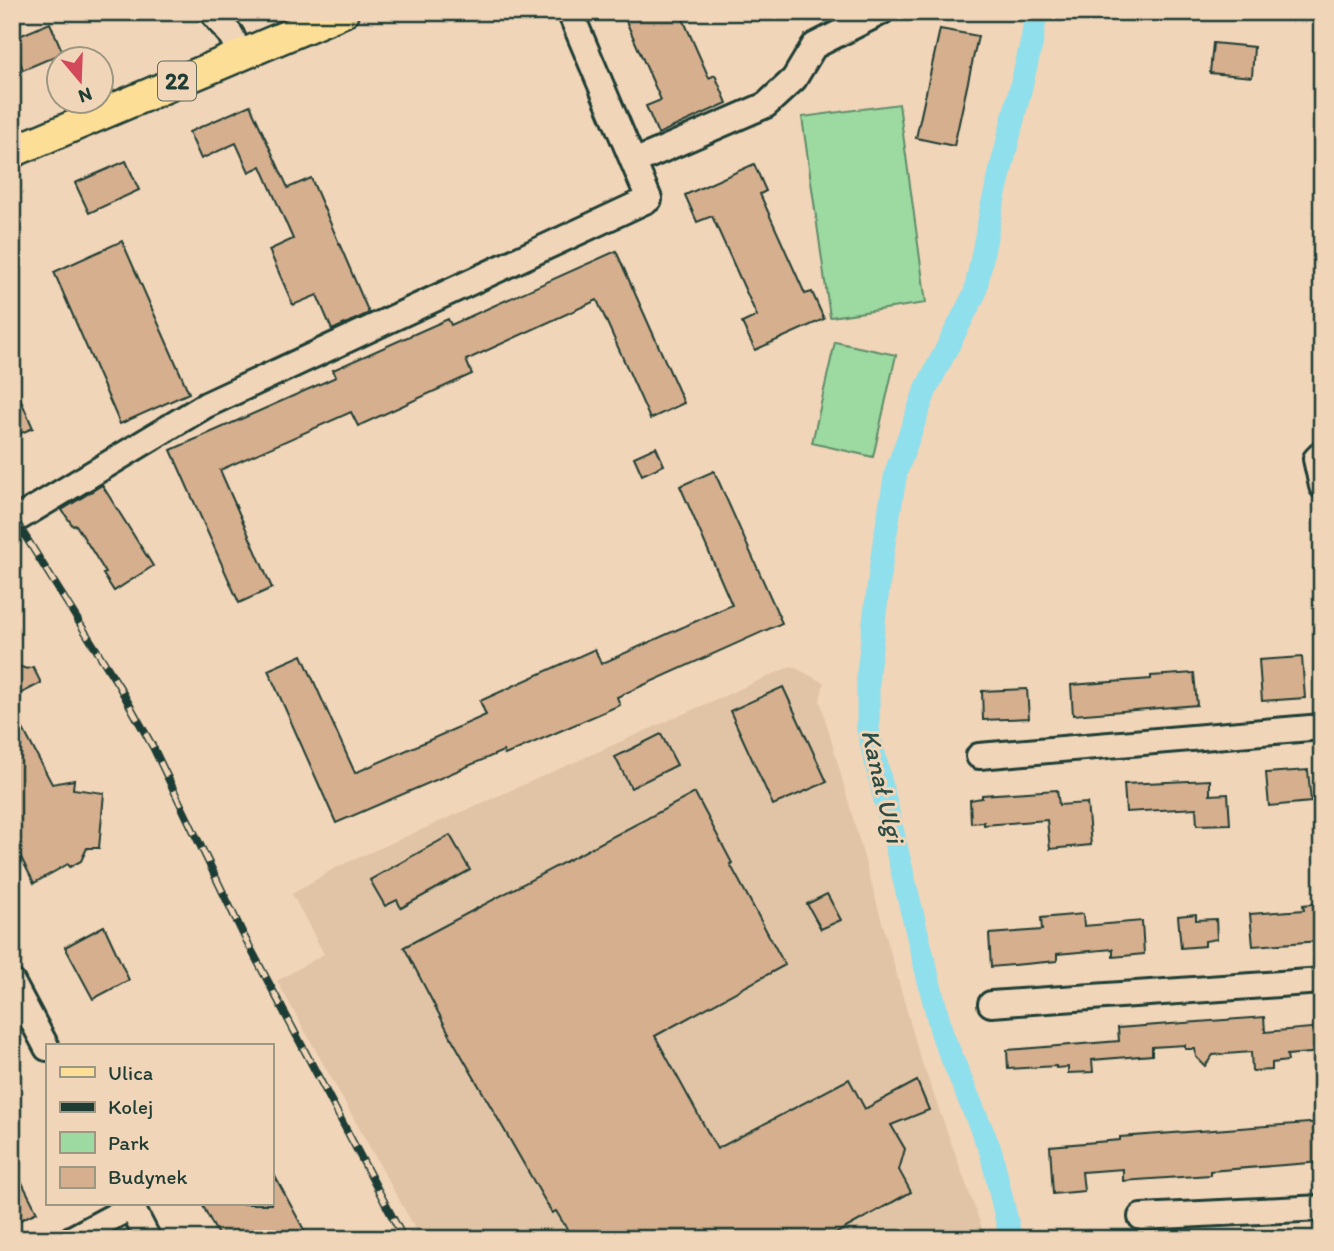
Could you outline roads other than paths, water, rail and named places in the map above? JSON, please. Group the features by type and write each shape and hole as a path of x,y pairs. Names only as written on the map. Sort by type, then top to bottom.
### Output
{"main road":[{"name":"22","path":"12,152 343,12"}],"street":[{"path":"212,12 231,36 240,55"},
{"path":"12,522 206,405 649,199 570,12"},
{"path":"634,162 766,105 794,79 814,46 881,12"},
{"path":"1322,453 1316,459 1322,486"},
{"path":"979,756 1322,727"},
{"path":"990,1004 1322,981"},
{"path":"12,982 46,1046"},
{"path":"71,1239 128,1206"},
{"path":"131,1206 148,1239"},
{"path":"1141,1217 1322,1208"}],"waterway":[{"name":"Kanał Ulgi","path":"1011,1239 991,1152 942,1034 868,729 868,672 882,556 896,472 926,389 975,293 992,206 1032,41 1036,12"}],"railway":[{"path":"12,515 119,686 153,747 243,934 404,1239"}]}
